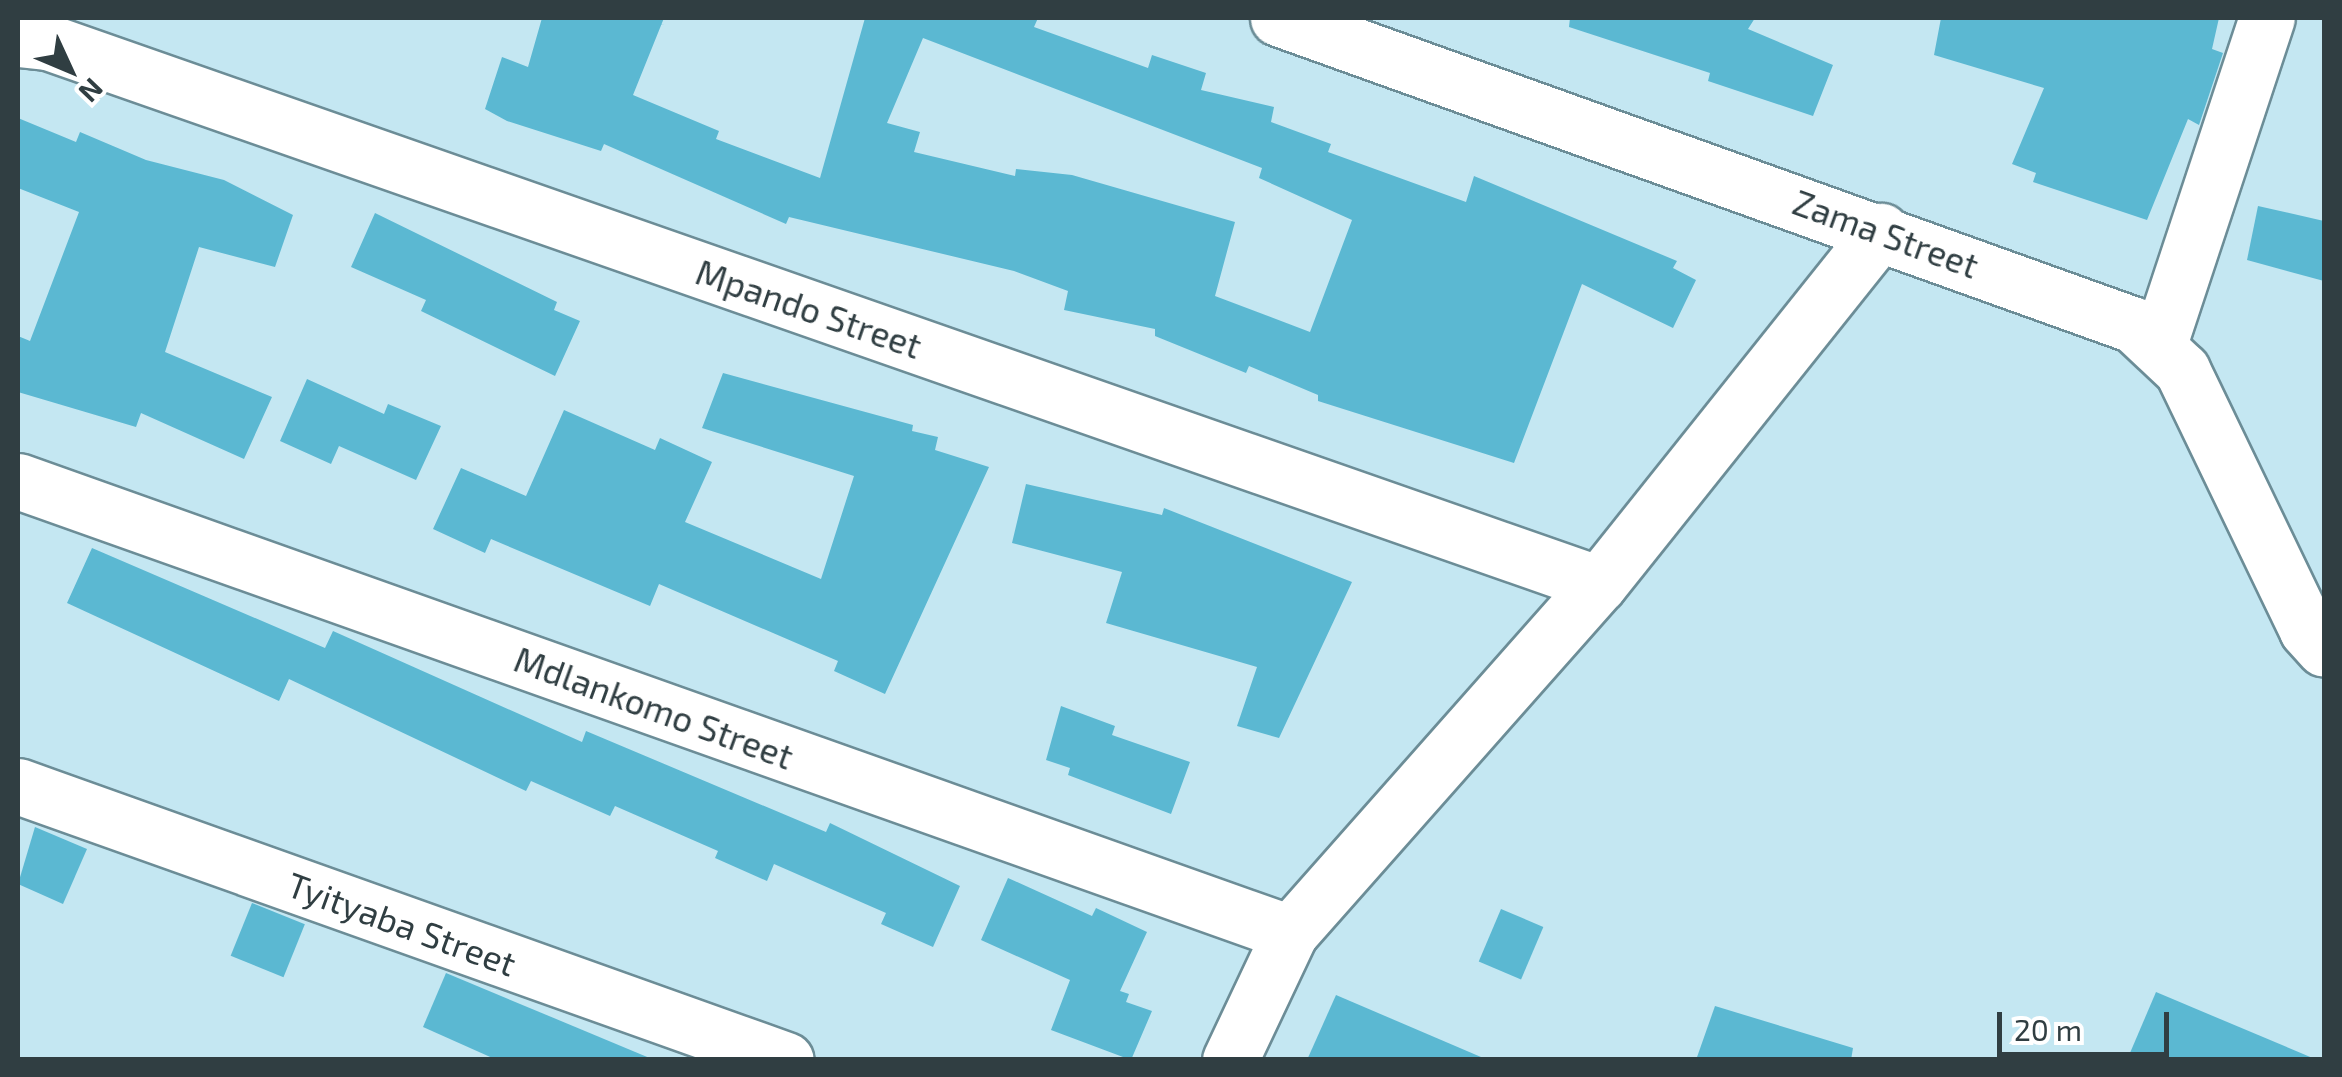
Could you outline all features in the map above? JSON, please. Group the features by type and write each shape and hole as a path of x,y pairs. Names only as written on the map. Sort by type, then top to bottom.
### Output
{"street":[{"name":"Zama Street","path":"1278,18 1881,230 2134,325 2160,344 2182,370 2308,630 2324,649"},
{"path":"2160,344 2267,18"},
{"name":"Mpando Street","path":"18,39 48,42 1600,584"},
{"path":"1230,1060 1290,933 1600,584 1881,230"},
{"name":"Mdlankomo Street","path":"18,481 1290,933"},
{"name":"Tyityaba Street","path":"18,786 786,1060"}],"building":[{"path":"542,18 664,18 633,95 719,131 716,139 820,178 865,18 1038,18 1034,27 1148,68 1152,55 1206,73 1201,90 1274,107 1271,122 1331,144 1328,152 1466,202 1474,176 1677,261 1673,268 1696,280 1673,328 1582,284 1514,463 1318,401 1318,395 1249,366 1246,373 1155,336 1155,329 1064,310 1068,291 1014,271 789,217 786,224 604,144 601,151 507,121 485,109 502,57 528,67","holes":["923,38 1262,168 1259,178 1352,220 1310,332 1215,296 1235,222 1072,175 1016,169 1015,176 914,152 920,132 887,123"]},
{"path":"1570,18 1755,18 1748,29 1833,65 1813,116 1708,81 1710,73 1569,27"},
{"path":"1941,18 2219,18 2212,49 2223,53 2199,125 2188,119 2147,220 2033,182 2036,173 2012,164 2044,88 1934,55"},
{"path":"18,118 76,142 80,132 146,160 224,180 293,215 275,267 199,247 165,352 272,397 244,459 141,413 136,427 18,392 18,336 30,341 79,212 18,188"},
{"path":"2258,206 2324,221 2324,281 2247,260"},
{"path":"375,213 557,302 554,310 580,321 555,376 421,311 426,300 351,267"},
{"path":"723,373 913,425 912,431 938,437 935,450 989,467 885,694 834,671 838,661 659,584 650,606 491,539 485,553 433,529 461,468 526,496 564,410 655,450 660,438 712,462 685,522 821,579 854,476 702,428"},
{"path":"307,379 384,414 388,404 441,426 416,480 339,446 331,464 280,441"},
{"path":"1026,484 1162,515 1164,508 1352,582 1279,738 1237,726 1257,667 1106,623 1122,572 1012,543"},
{"path":"92,548 325,648 333,631 582,742 586,731 826,832 830,823 960,886 933,947 881,924 886,913 774,864 767,881 715,858 718,851 615,806 610,816 531,781 526,791 289,679 279,701 67,603"},
{"path":"1061,706 1115,726 1112,735 1190,762 1171,814 1068,775 1070,768 1046,760"},
{"path":"35,827 87,849 63,904 18,884"},
{"path":"1008,878 1092,916 1096,908 1147,932 1120,991 1129,994 1126,1002 1152,1011 1131,1060 1051,1030 1070,980 981,940"},
{"path":"252,903 305,924 283,977 231,956"},
{"path":"1501,909 1543,927 1521,979 1479,961"},
{"path":"446,973 652,1060 497,1060 423,1027"},
{"path":"2156,992 2315,1059 2315,1060 2127,1060"},
{"path":"1336,995 1488,1060 1307,1060"},
{"path":"1715,1006 1853,1048 1851,1060 1696,1060"}]}
